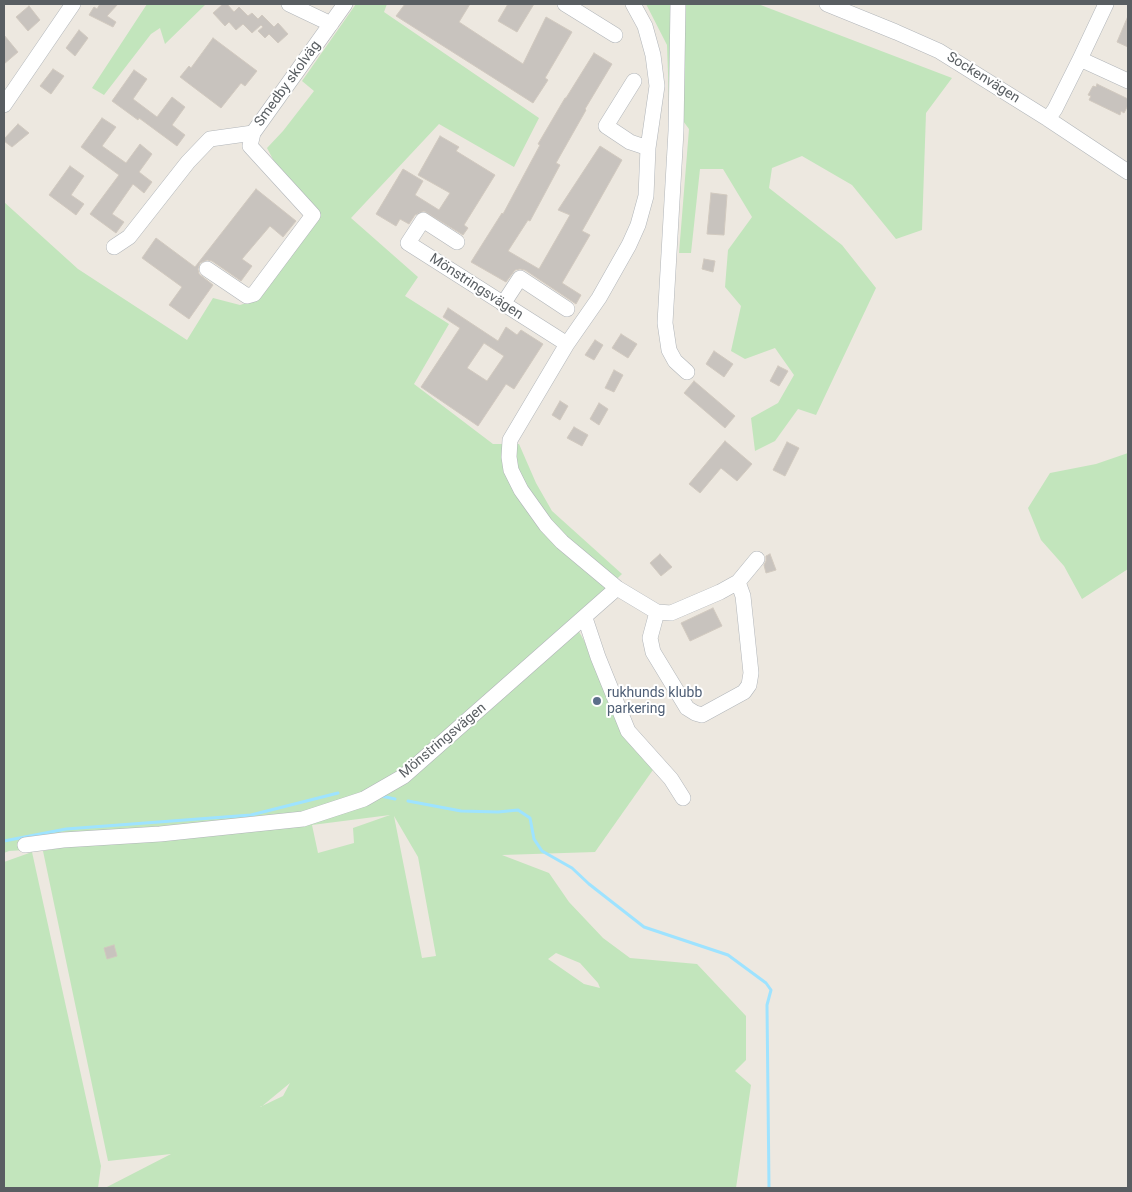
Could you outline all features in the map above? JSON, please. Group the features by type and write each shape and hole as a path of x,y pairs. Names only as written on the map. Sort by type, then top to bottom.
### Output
{"street":[{"path":"4,106 73,4"},
{"path":"289,4 331,24"},
{"name":"Smedby skolväg","path":"114,247 129,237 188,162 210,139 253,133 345,4"},
{"path":"565,4 615,35"},
{"path":"633,4 645,26 653,55 657,86 648,148 646,196 638,225 599,298 567,344 510,440 509,457 511,470 521,490 546,525 562,542 617,588 657,612 672,613 720,592 738,582 757,559"},
{"path":"678,4 676,131 665,323 669,350 675,361 687,372"},
{"name":"Sockenvägen","path":"827,4 939,52 1048,119 1128,172"},
{"path":"1048,119 1055,109 1106,4"},
{"path":"1080,59 1128,81"},
{"path":"634,81 606,126 630,142 648,148"},
{"path":"207,269 247,296 254,294 313,215 250,146 253,133"},
{"name":"Mönstringsvägen","path":"457,242 423,220 408,243 567,344"},
{"path":"503,304 520,278 567,309"},
{"path":"657,612 650,638 653,652 687,708 702,715 744,692 749,685 750,673 743,596 738,582"},
{"name":"Mönstringsvägen","path":"26,846 63,840 160,834 303,819 364,799 404,776 617,588"},
{"path":"585,618 598,657 628,731 671,779 683,798"}],"green space":[{"path":"147,4 206,4 165,44 160,28 151,34 104,95 92,88"},
{"path":"356,4 387,4 384,12 539,118 514,167 439,124 351,218 418,277 405,296 449,324 414,384 493,444 519,444 536,483 552,511 622,574 573,621 655,767 595,852 502,855 549,873 569,902 603,938 630,958 697,964 746,1016 746,1060 735,1071 751,1085 736,1188 105,1188 171,1154 108,1161 43,851 58,848 9,851 4,853 4,202 78,269 187,340 213,298 240,305 259,299 318,220 277,167 267,148 283,131 314,91 302,81","holes":["390,815 353,828 354,843 318,853 312,825","394,816 418,857 436,956 422,958","556,953 580,963 598,983 600,988 584,984 548,959","290,1083 283,1096 262,1106"]},
{"path":"646,4 758,4 952,78 926,113 922,230 896,239 852,185 802,156 772,168 769,188 842,245 876,288 816,415 798,409 775,441 755,451 751,418 778,403 794,375 775,348 745,359 731,351 741,306 725,287 728,250 752,217 723,169 700,169 691,253 679,253 689,129 669,102 667,45"},
{"path":"1128,453 1128,569 1082,599 1064,566 1041,540 1028,508 1050,473 1096,464"},
{"path":"32,852 101,1166 98,1188 4,1188 4,862"}],"building":[{"path":"100,4 118,4 107,16 116,22 113,27 89,15 94,7 97,9"},
{"path":"223,4 227,4 234,12 239,7 248,16 252,13 258,19 262,15 274,27 278,23 288,34 278,43 269,34 265,38 258,31 263,27 261,25 252,33 243,24 236,30 229,22 225,26 213,13"},
{"path":"405,4 470,4 459,22 523,64 546,17 572,32 545,78 548,80 533,103 396,16"},
{"path":"508,4 534,4 517,32 498,21"},
{"path":"29,6 40,20 28,31 16,17"},
{"path":"1128,16 1128,47 1117,42"},
{"path":"79,30 88,38 75,56 66,48"},
{"path":"4,35 18,52 4,64"},
{"path":"213,38 257,71 245,86 241,83 221,108 180,77 189,66 191,68"},
{"path":"594,53 612,64 556,163 560,165 530,221 528,220 508,251 539,269 570,215 558,210 600,146 622,160 582,231 590,235 562,283 581,295 576,304 525,270 515,270 506,282 471,262 503,214 540,145 538,144"},
{"path":"53,69 64,76 51,94 40,86"},
{"path":"134,70 147,79 133,99 157,117 172,97 185,107 172,125 185,135 177,146 112,101"},
{"path":"1097,84 1128,99 1128,105 1124,113 1121,111 1120,115 1089,100 1091,96 1088,95 1093,86 1096,87"},
{"path":"102,118 116,127 102,146 126,163 140,144 152,154 139,172 152,182 144,193 133,184 112,214 124,222 116,233 90,214 119,175 81,147"},
{"path":"18,124 29,133 12,147 4,139"},
{"path":"440,136 459,147 456,151 495,175 464,225 468,228 463,235 424,211 415,215 409,224 400,219 396,226 376,214 403,169 423,181 415,195 439,210 450,193 418,175"},
{"path":"70,166 84,176 71,195 84,204 76,215 49,195"},
{"path":"256,189 296,221 283,237 270,226 242,259 252,266 241,281 212,261 207,260 200,263 199,274 213,285 189,319 169,305 182,287 142,258 156,238 195,267"},
{"path":"711,193 727,195 724,235 707,234"},
{"path":"704,259 715,261 713,272 702,269"},
{"path":"448,308 498,341 506,327 517,335 521,330 543,344 514,389 506,384 478,426 421,387 460,328 443,317","holes":["484,343 504,356 487,381 467,368"]},
{"path":"621,334 637,344 628,358 612,348"},
{"path":"595,340 603,345 594,360 585,355"},
{"path":"714,351 733,364 724,377 706,364"},
{"path":"778,366 788,371 779,386 770,381"},
{"path":"614,370 623,375 614,392 605,388"},
{"path":"694,381 735,416 725,428 684,393"},
{"path":"560,401 568,406 560,420 552,415"},
{"path":"599,403 608,409 599,425 590,419"},
{"path":"574,427 588,435 582,446 567,438"},
{"path":"725,441 752,464 737,481 721,468 700,493 689,484"},
{"path":"787,442 799,448 785,476 773,470"},
{"path":"660,554 672,567 661,576 650,563"},
{"path":"770,554 776,570 766,573 764,565 766,556"},
{"path":"713,608 722,626 690,641 681,623"},
{"path":"114,945 117,956 107,959 104,948"}],"waterway":[{"path":"4,841 66,829 251,815 338,793"},
{"path":"381,796 395,799"},
{"path":"408,801 461,811 498,812 518,810 530,818 534,839 542,851 572,868 589,884 644,927 728,955 766,983 771,990 767,1005 769,1188"}],"place":[{"name":"rukhunds klubb parkering","path":"597,701"}]}
